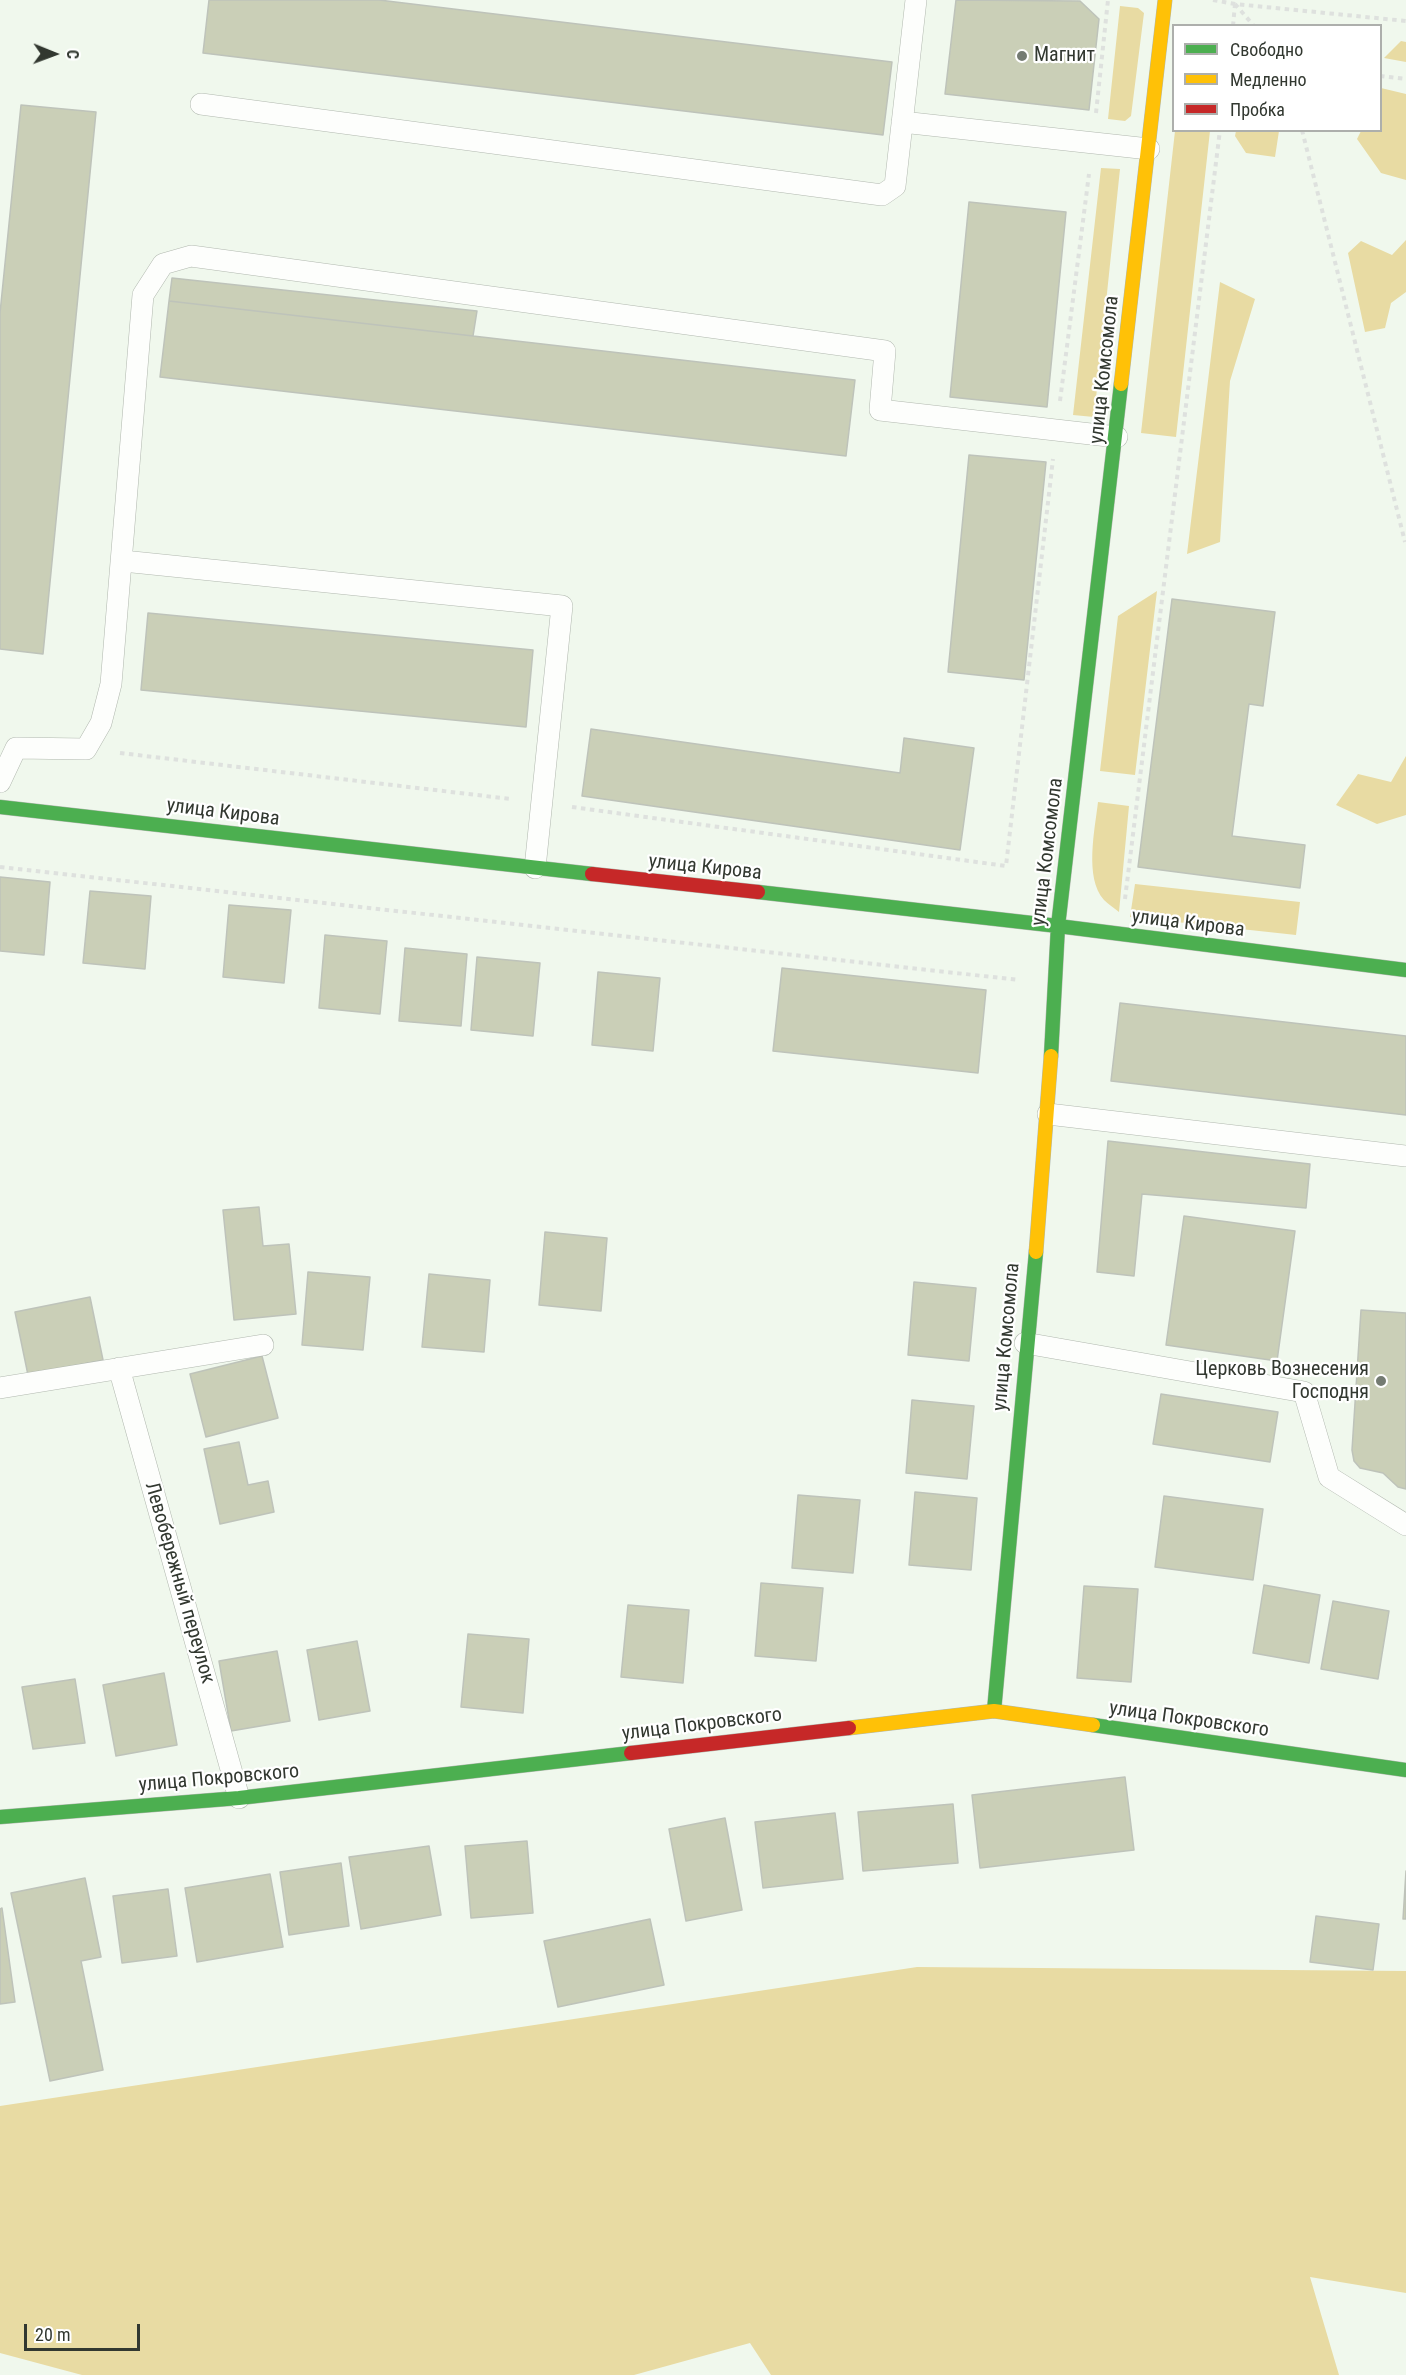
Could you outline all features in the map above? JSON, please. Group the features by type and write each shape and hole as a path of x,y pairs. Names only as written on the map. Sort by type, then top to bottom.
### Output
{"street":[{"name":"улица Комсомола","path":"994,1711 1025,1343 1048,1114 1058,927 1117,437 1165,0"},
{"name":"улица Кирова","path":"0,807 1058,927 1406,970"},
{"name":"улица Покровского","path":"0,1817 239,1798 994,1711 1406,1770"}],"lane":[{"path":"201,104 882,195 894,186 916,0"},
{"path":"902,122 1149,149"},
{"path":"0,782 16,748 86,749 101,723 111,684 123,561 143,296 163,264 191,256 885,351 880,410 1117,437"},
{"path":"123,561 562,606 535,868"},
{"path":"1048,1114 1406,1156"},
{"path":"1025,1343 1304,1392 1329,1477 1406,1525"},
{"path":"0,1388 263,1345"},
{"name":"Левобережный переулок","path":"119,1368 239,1798"}],"path":[{"path":"86,749 542,803 1006,866 1056,430 1093,143 1108,0"},
{"path":"1213,0 1406,21"},
{"path":"1233,24 1235,2"},
{"path":"1235,2 1252,24"},
{"path":"1382,76 1406,79"},
{"path":"1121,935 1220,132"},
{"path":"1302,132 1405,542"},
{"path":"0,867 1055,984"}],"shaded area":[{"path":"1120,6 1138,8 1144,13 1131,116 1125,121 1108,119"},
{"path":"1401,41 1406,42 1406,62 1384,58"},
{"path":"1382,88 1406,94 1406,180 1381,173 1357,139 1360,132 1382,132"},
{"path":"1175,132 1210,132 1176,437 1141,433"},
{"path":"1236,132 1279,132 1275,157 1246,153 1235,136"},
{"path":"1101,168 1120,169 1094,417 1073,415"},
{"path":"1406,240 1406,292 1391,303 1385,328 1365,332 1348,253 1361,241 1392,255"},
{"path":"1220,282 1255,299 1230,381 1220,542 1187,554"},
{"path":"1157,591 1135,775 1100,771 1118,616"},
{"path":"1406,756 1406,815 1377,824 1336,805 1358,774 1391,782"},
{"path":"1098,802 1129,806 1119,912 1104,900 1094,879 1092,853"},
{"path":"1135,884 1300,902 1296,935 1130,917"},
{"path":"917,1967 1406,1971 1406,2293 1310,2277 1339,2375 771,2375 750,2343 634,2375 82,2375 0,2353 0,2106"}],"building":[{"path":"209,0 379,0 892,62 883,135 203,53"},
{"name":"Магнит","path":"956,0 1080,1 1099,19 1089,110 945,94"},
{"path":"21,105 96,112 43,654 0,649 0,313"},
{"path":"969,202 1066,212 1047,407 950,397"},
{"path":"172,278 477,311 473,336 169,301"},
{"path":"169,301 855,380 846,456 160,377"},
{"path":"969,455 1046,462 1024,680 948,672"},
{"path":"1172,599 1275,612 1263,706 1249,704 1232,836 1305,845 1300,888 1138,867"},
{"path":"148,613 533,650 526,727 141,690"},
{"path":"591,729 900,773 904,738 974,748 960,850 582,796"},
{"path":"0,877 50,882 44,955 0,951"},
{"path":"90,891 151,896 145,969 83,963"},
{"path":"229,905 291,910 284,983 223,977"},
{"path":"325,935 387,941 380,1014 319,1008"},
{"path":"405,948 467,954 461,1026 399,1021"},
{"path":"477,957 540,963 533,1036 471,1030"},
{"path":"782,968 986,990 978,1073 773,1051"},
{"path":"598,972 660,978 653,1051 592,1045"},
{"path":"1120,1003 1406,1036 1406,1115 1111,1081"},
{"path":"1108,1141 1310,1164 1306,1208 1142,1194 1134,1276 1097,1272"},
{"path":"259,1207 263,1246 289,1244 296,1314 234,1320 223,1210"},
{"path":"1184,1216 1295,1231 1277,1361 1166,1345"},
{"path":"545,1232 607,1238 601,1311 539,1305"},
{"path":"308,1272 370,1277 363,1350 302,1345"},
{"path":"429,1274 490,1280 484,1352 422,1347"},
{"path":"914,1282 976,1288 969,1361 908,1355"},
{"path":"90,1297 103,1360 28,1375 15,1312"},
{"name":"Церковь Вознесения Господня","path":"1361,1310 1406,1313 1406,1489 1398,1487 1383,1473 1360,1468 1354,1461 1352,1450"},
{"path":"262,1356 278,1418 206,1437 190,1374"},
{"path":"1161,1394 1278,1412 1270,1462 1153,1444"},
{"path":"912,1400 974,1406 967,1479 906,1473"},
{"path":"239,1442 248,1485 268,1481 274,1512 220,1524 204,1449"},
{"path":"915,1492 977,1498 971,1570 909,1565"},
{"path":"798,1495 860,1500 853,1573 792,1568"},
{"path":"1164,1496 1263,1509 1253,1580 1155,1567"},
{"path":"761,1583 823,1588 816,1661 755,1656"},
{"path":"1264,1585 1320,1595 1309,1663 1253,1653"},
{"path":"1084,1586 1138,1589 1131,1682 1077,1678"},
{"path":"1333,1601 1389,1611 1378,1679 1321,1669"},
{"path":"628,1605 689,1610 683,1683 621,1677"},
{"path":"468,1634 529,1639 523,1713 461,1707"},
{"path":"357,1641 370,1711 319,1720 307,1650"},
{"path":"277,1651 290,1721 231,1731 219,1661"},
{"path":"164,1673 177,1745 116,1756 103,1685"},
{"path":"75,1679 85,1743 33,1749 22,1687"},
{"path":"1125,1777 1134,1850 980,1868 972,1795"},
{"path":"953,1804 958,1863 863,1871 858,1812"},
{"path":"835,1813 843,1879 763,1888 755,1822"},
{"path":"725,1818 742,1910 686,1921 669,1829"},
{"path":"527,1841 533,1913 471,1918 465,1846"},
{"path":"429,1846 441,1915 361,1929 349,1857"},
{"path":"341,1863 349,1926 289,1935 280,1872"},
{"path":"1406,1871 1406,1919 1403,1919"},
{"path":"270,1874 283,1947 197,1962 185,1888"},
{"path":"85,1878 101,1957 81,1961 103,2070 50,2081 11,1893"},
{"path":"168,1889 177,1956 122,1963 113,1896"},
{"path":"2,1908 15,2002 0,2004 0,1909"},
{"path":"1316,1916 1379,1924 1373,1970 1310,1962"},
{"path":"650,1919 664,1985 558,2007 544,1941"}],"traffic: fast":[{"path":"1051,1056 1058,926 1121,384"},
{"path":"0,807 592,874"},
{"path":"758,892 1058,926 1406,970"},
{"path":"994,1711 1036,1252"},
{"path":"1093,1725 1406,1770"},
{"path":"0,1817 239,1798 631,1753"}],"traffic: slow":[{"path":"1121,384 1165,0"},
{"path":"1036,1252 1051,1056"},
{"path":"849,1728 994,1711 1093,1725"}],"traffic: jam":[{"path":"592,874 758,892"},
{"path":"631,1753 849,1728"}],"place":[{"name":"Магнит","path":"1022,56"},
{"name":"Церковь Вознесения Господня","path":"1381,1381"}]}
